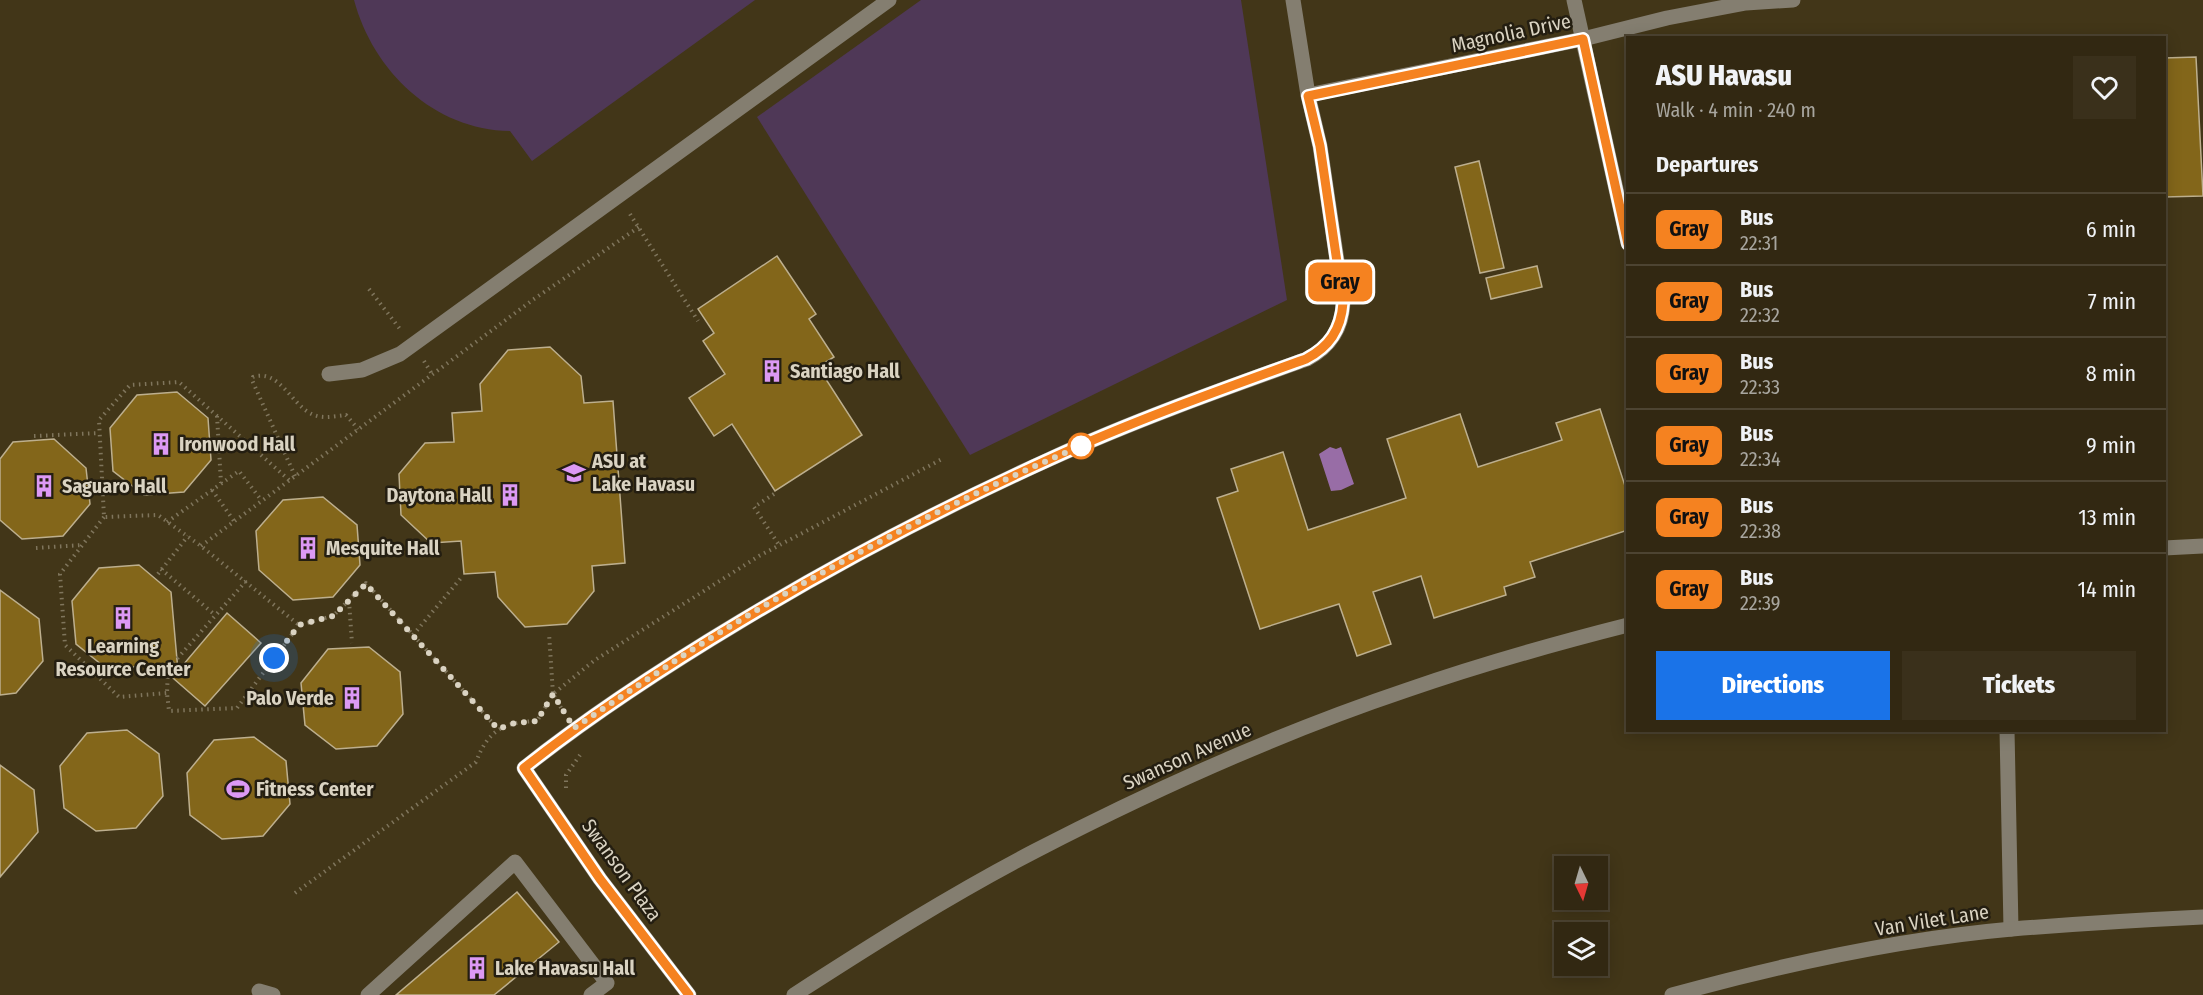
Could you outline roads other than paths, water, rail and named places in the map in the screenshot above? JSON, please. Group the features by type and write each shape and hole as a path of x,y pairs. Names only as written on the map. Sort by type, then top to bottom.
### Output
{"street":[{"path":"329,374 362,370 400,354 889,0"},
{"path":"1293,0 1308,96"},
{"path":"1574,0 1626,234"},
{"name":"Magnolia Drive","path":"1308,96 1583,39 1667,18 1746,3 1793,0"},
{"name":"Swanson Plaza","path":"689,995 600,879 524,768 574,728 688,653 806,582 927,517 1061,454 1319,352 1336,332 1343,303 1320,146 1308,96"},
{"path":"2166,548 2203,546"},
{"name":"Swanson Avenue","path":"794,995 936,907 1034,852 1155,792 1279,738 1406,690 1534,649 1626,626"},
{"path":"2007,732 2011,929"},
{"path":"368,995 515,862 607,983 591,995"},
{"name":"Van Vilet Lane","path":"1672,995 1750,974 1896,945 2011,929 2203,917"}],"place":[{"name":"Santiago Hall","path":"772,371"},
{"name":"Ironwood Hall","path":"161,444"},
{"name":"ASU at Lake Havasu","path":"574,473"},
{"name":"Saguaro Hall","path":"44,486"},
{"name":"Daytona Hall","path":"510,495"},
{"name":"Mesquite Hall","path":"308,548"},
{"name":"Learning Resource Center","path":"123,618"},
{"name":"Palo Verde","path":"352,698"},
{"name":"Fitness Center","path":"238,789"},
{"name":"Lake Havasu Hall","path":"477,968"}]}
